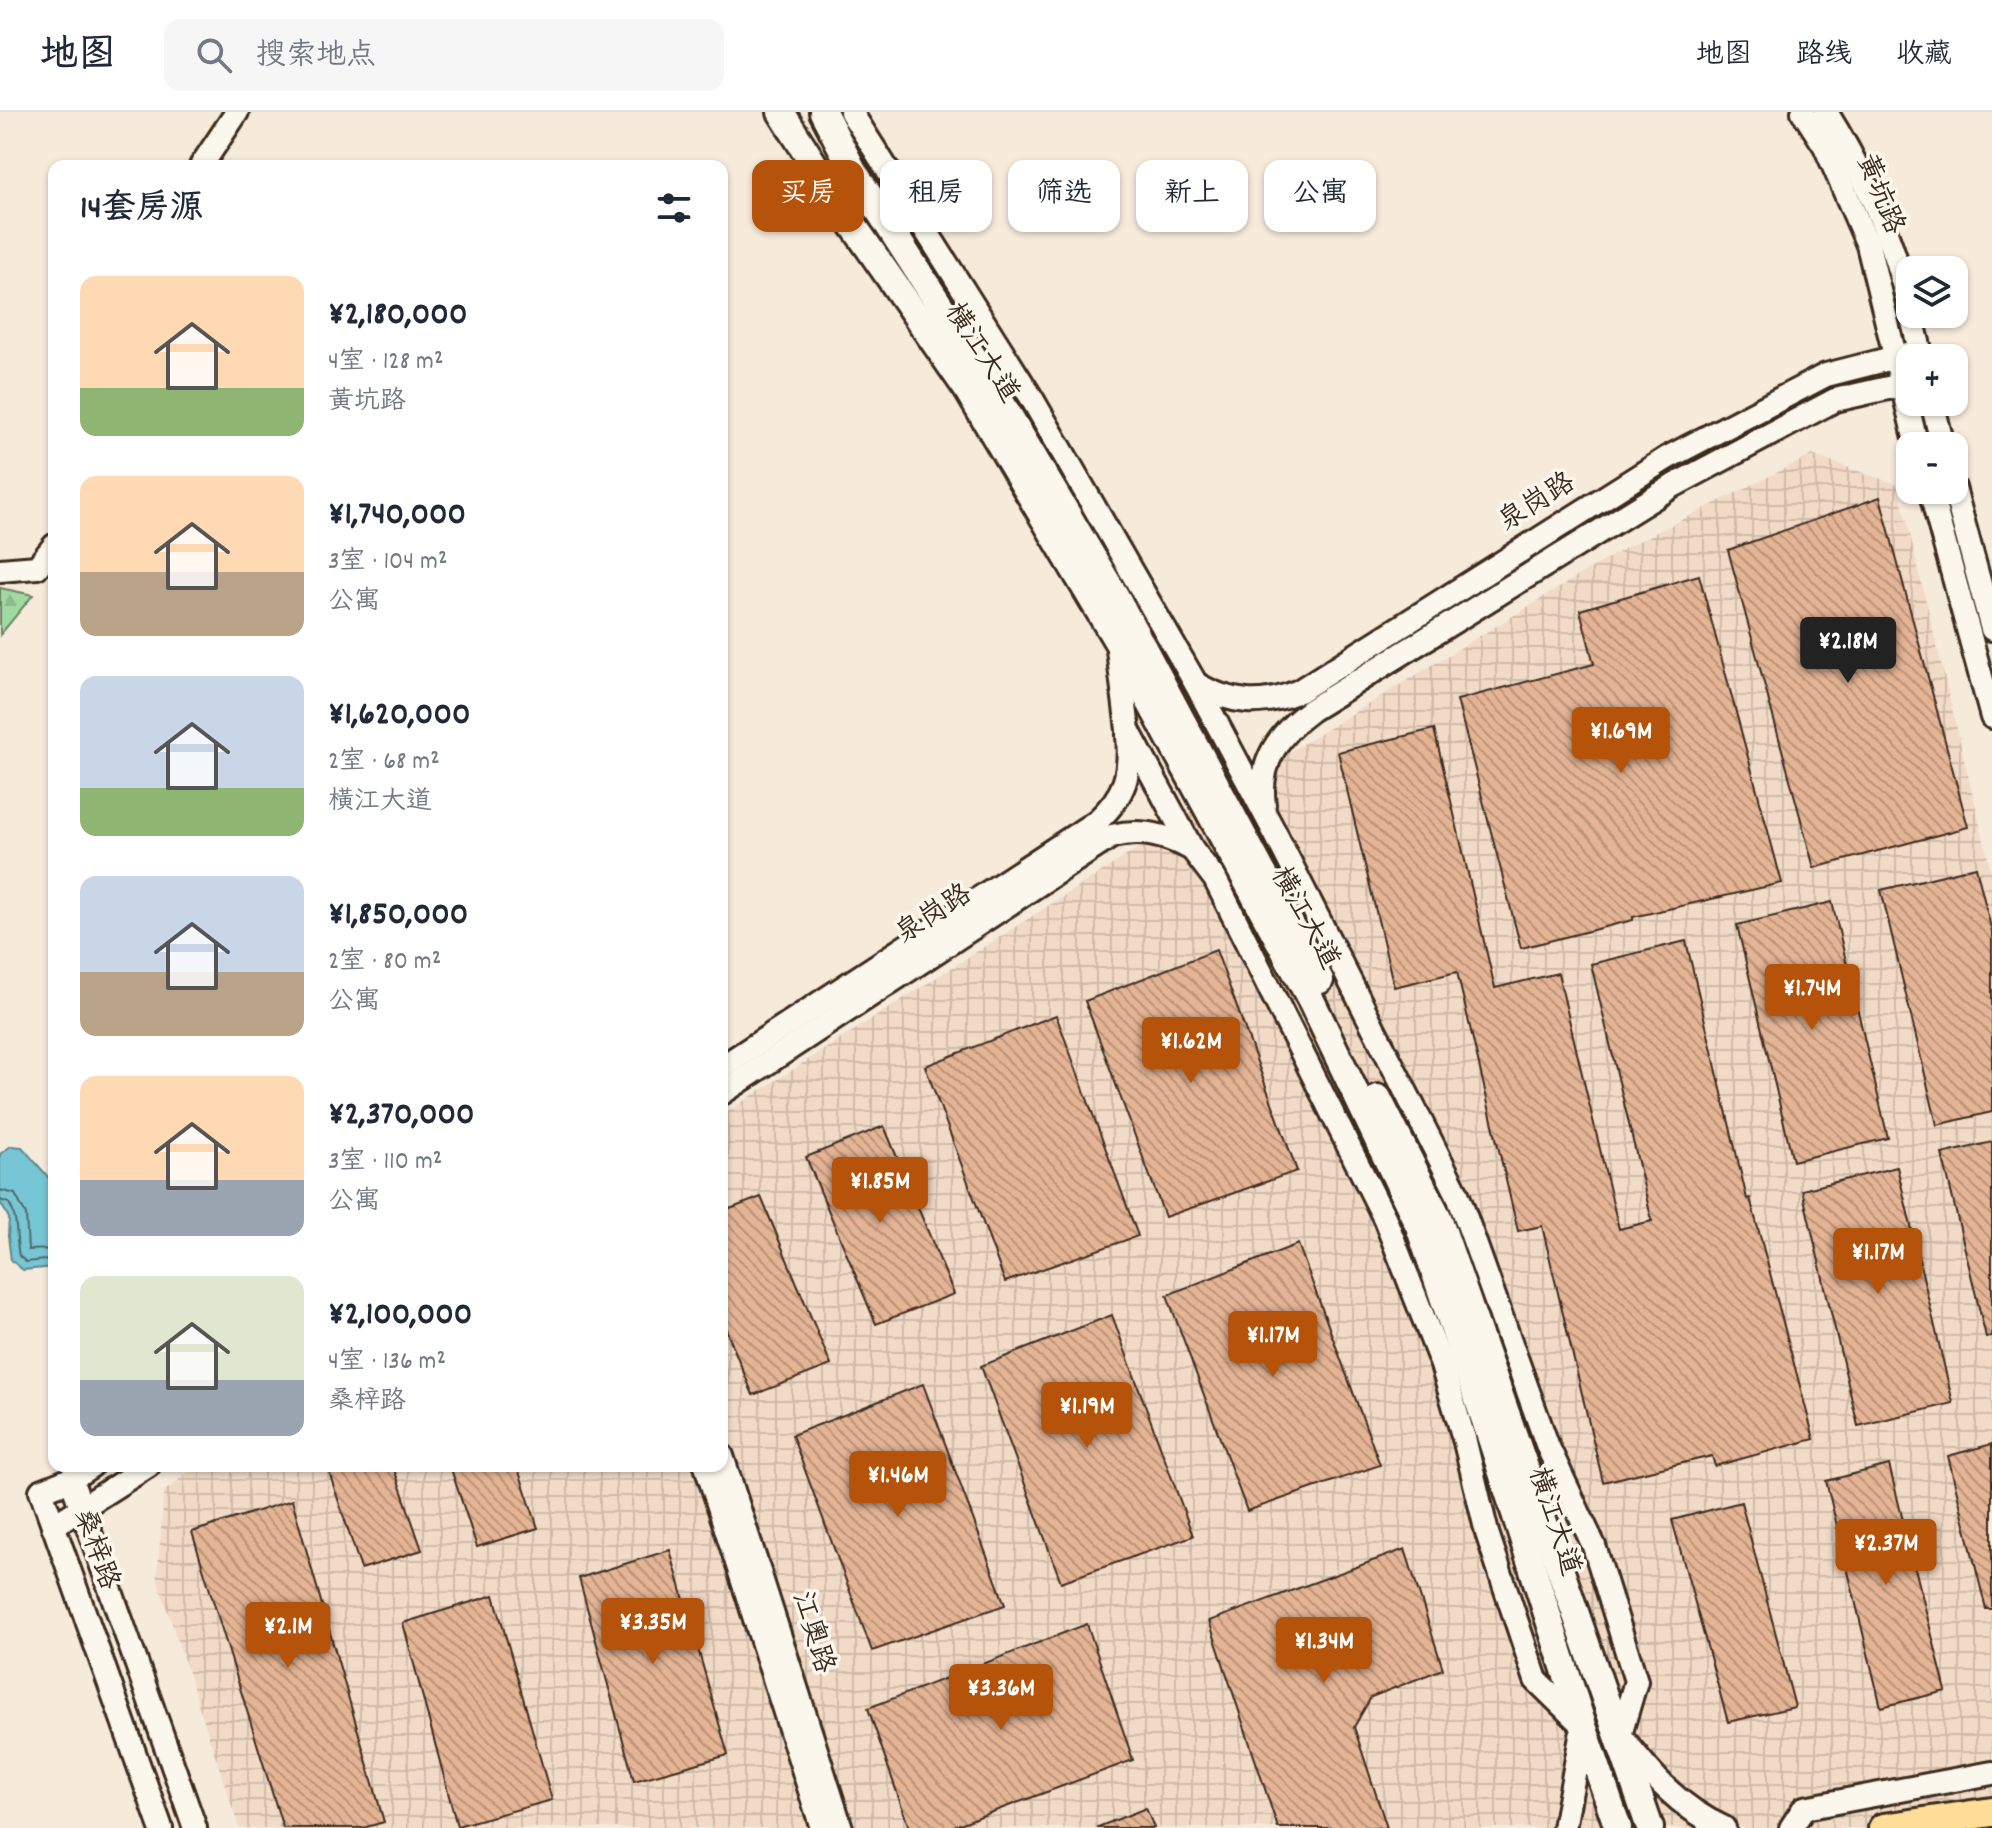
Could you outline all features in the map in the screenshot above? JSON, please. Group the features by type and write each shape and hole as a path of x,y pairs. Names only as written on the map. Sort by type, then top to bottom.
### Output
{"main road":[{"name":"横江大道","path":"781,112 844,212 967,389 1117,641 1256,879 1438,1217 1650,1828"},
{"name":"横江大道","path":"823,112 854,172 986,377 1145,651 1419,1226 1618,1828"},
{"path":"1883,1828 1992,1812"}],"street":[{"path":"205,160 237,112"},
{"path":"851,112 1031,397 1196,684 1287,856 1457,1193 1548,1447 1594,1546 1636,1681 1620,1735 1668,1792 1685,1807 1724,1828"},
{"name":"黄坑路","path":"1803,112 1825,146 1868,245 1896,355"},
{"name":"黄坑路","path":"1826,112 1844,140 1881,214 1896,257"},
{"name":"泉岗路","path":"1265,814 1262,788 1265,767 1272,748 1295,721 1305,700 1667,458 1826,375 1896,355"},
{"name":"泉岗路","path":"1196,684 1214,694 1249,703 1305,700 1673,486 1835,400 1896,386"},
{"path":"1934,504 1992,717"},
{"path":"1958,504 1992,629"},
{"path":"0,570 37,567 48,553"},
{"path":"1145,651 1168,637"},
{"name":"泉岗路","path":"728,1089 1102,830 1127,780 1130,762 1117,641"},
{"path":"1128,730 1192,849 1215,879 1385,1219 1442,1365 1487,1533 1536,1680 1583,1726 1564,1828"},
{"name":"泉岗路","path":"728,1063 1102,830 1156,834 1192,849"},
{"path":"1226,902 1287,856"},
{"path":"71,1479 82,1472"},
{"path":"53,1526 139,1472"},
{"name":"江奥路","path":"708,1472 822,1828"},
{"name":"江奥路","path":"727,1472 841,1828"},
{"name":"桑梓路","path":"161,1828 41,1491 71,1479 195,1828"},
{"path":"1791,1828 1804,1808 1992,1773"}],"shaded area":[{"path":"1812,455 1896,484 1896,504 1903,504 1992,874 1992,1828 239,1828 157,1578 164,1492 189,1472 728,1472 728,1111 1265,767 1623,549"}],"green space":[{"path":"0,588 33,595 0,635"}],"water":[{"path":"11,1146 22,1147 48,1177 48,1268 23,1270 11,1260 9,1218 0,1202 0,1154"}],"building":[{"path":"1880,497 1968,827 1814,868 1728,550"},
{"path":"1699,575 1782,883 1633,917 1633,920 1521,948 1457,700 1594,664 1580,610"},
{"path":"1434,729 1495,988 1558,973 1619,1229 1652,1221 1591,964 1686,941 1747,1199 1750,1198 1814,1439 1715,1466 1712,1456 1603,1482 1542,1226 1518,1231 1457,972 1394,987 1338,752"},
{"path":"1976,867 1992,932 1992,1112 1937,1125 1881,890"},
{"path":"1832,902 1888,1138 1793,1161 1737,925"},
{"path":"1216,950 1297,1171 1165,1217 1085,1001"},
{"path":"1056,1015 1138,1236 1005,1282 925,1066"},
{"path":"884,1126 954,1294 876,1324 806,1157"},
{"path":"1992,1142 1992,1336 1986,1337 1942,1154"},
{"path":"1897,1167 1953,1403 1858,1426 1802,1190"},
{"path":"761,1197 831,1365 753,1395 728,1335 728,1210"},
{"path":"1298,1244 1380,1465 1247,1511 1167,1295"},
{"path":"1112,1315 1193,1536 1061,1582 981,1366"},
{"path":"923,1384 1005,1605 872,1651 792,1435"},
{"path":"1992,1444 1992,1609 1986,1609 1948,1456"},
{"path":"1889,1465 1946,1691 1881,1707 1826,1481"},
{"path":"329,1472 395,1472 422,1550 361,1569"},
{"path":"452,1472 519,1472 538,1528 477,1547"},
{"path":"292,1500 384,1822 363,1828 283,1828 192,1532"},
{"path":"1741,1502 1795,1707 1728,1722 1672,1520"},
{"path":"1405,1549 1443,1669 1371,1697 1354,1727 1387,1828 1278,1828 1209,1621"},
{"path":"670,1550 728,1755 634,1781 579,1578"},
{"path":"494,1595 552,1800 457,1826 403,1623"},
{"path":"1087,1624 1133,1760 949,1828 909,1828 868,1708"},
{"path":"1146,1808 1154,1828 1098,1828 1098,1827"}]}
